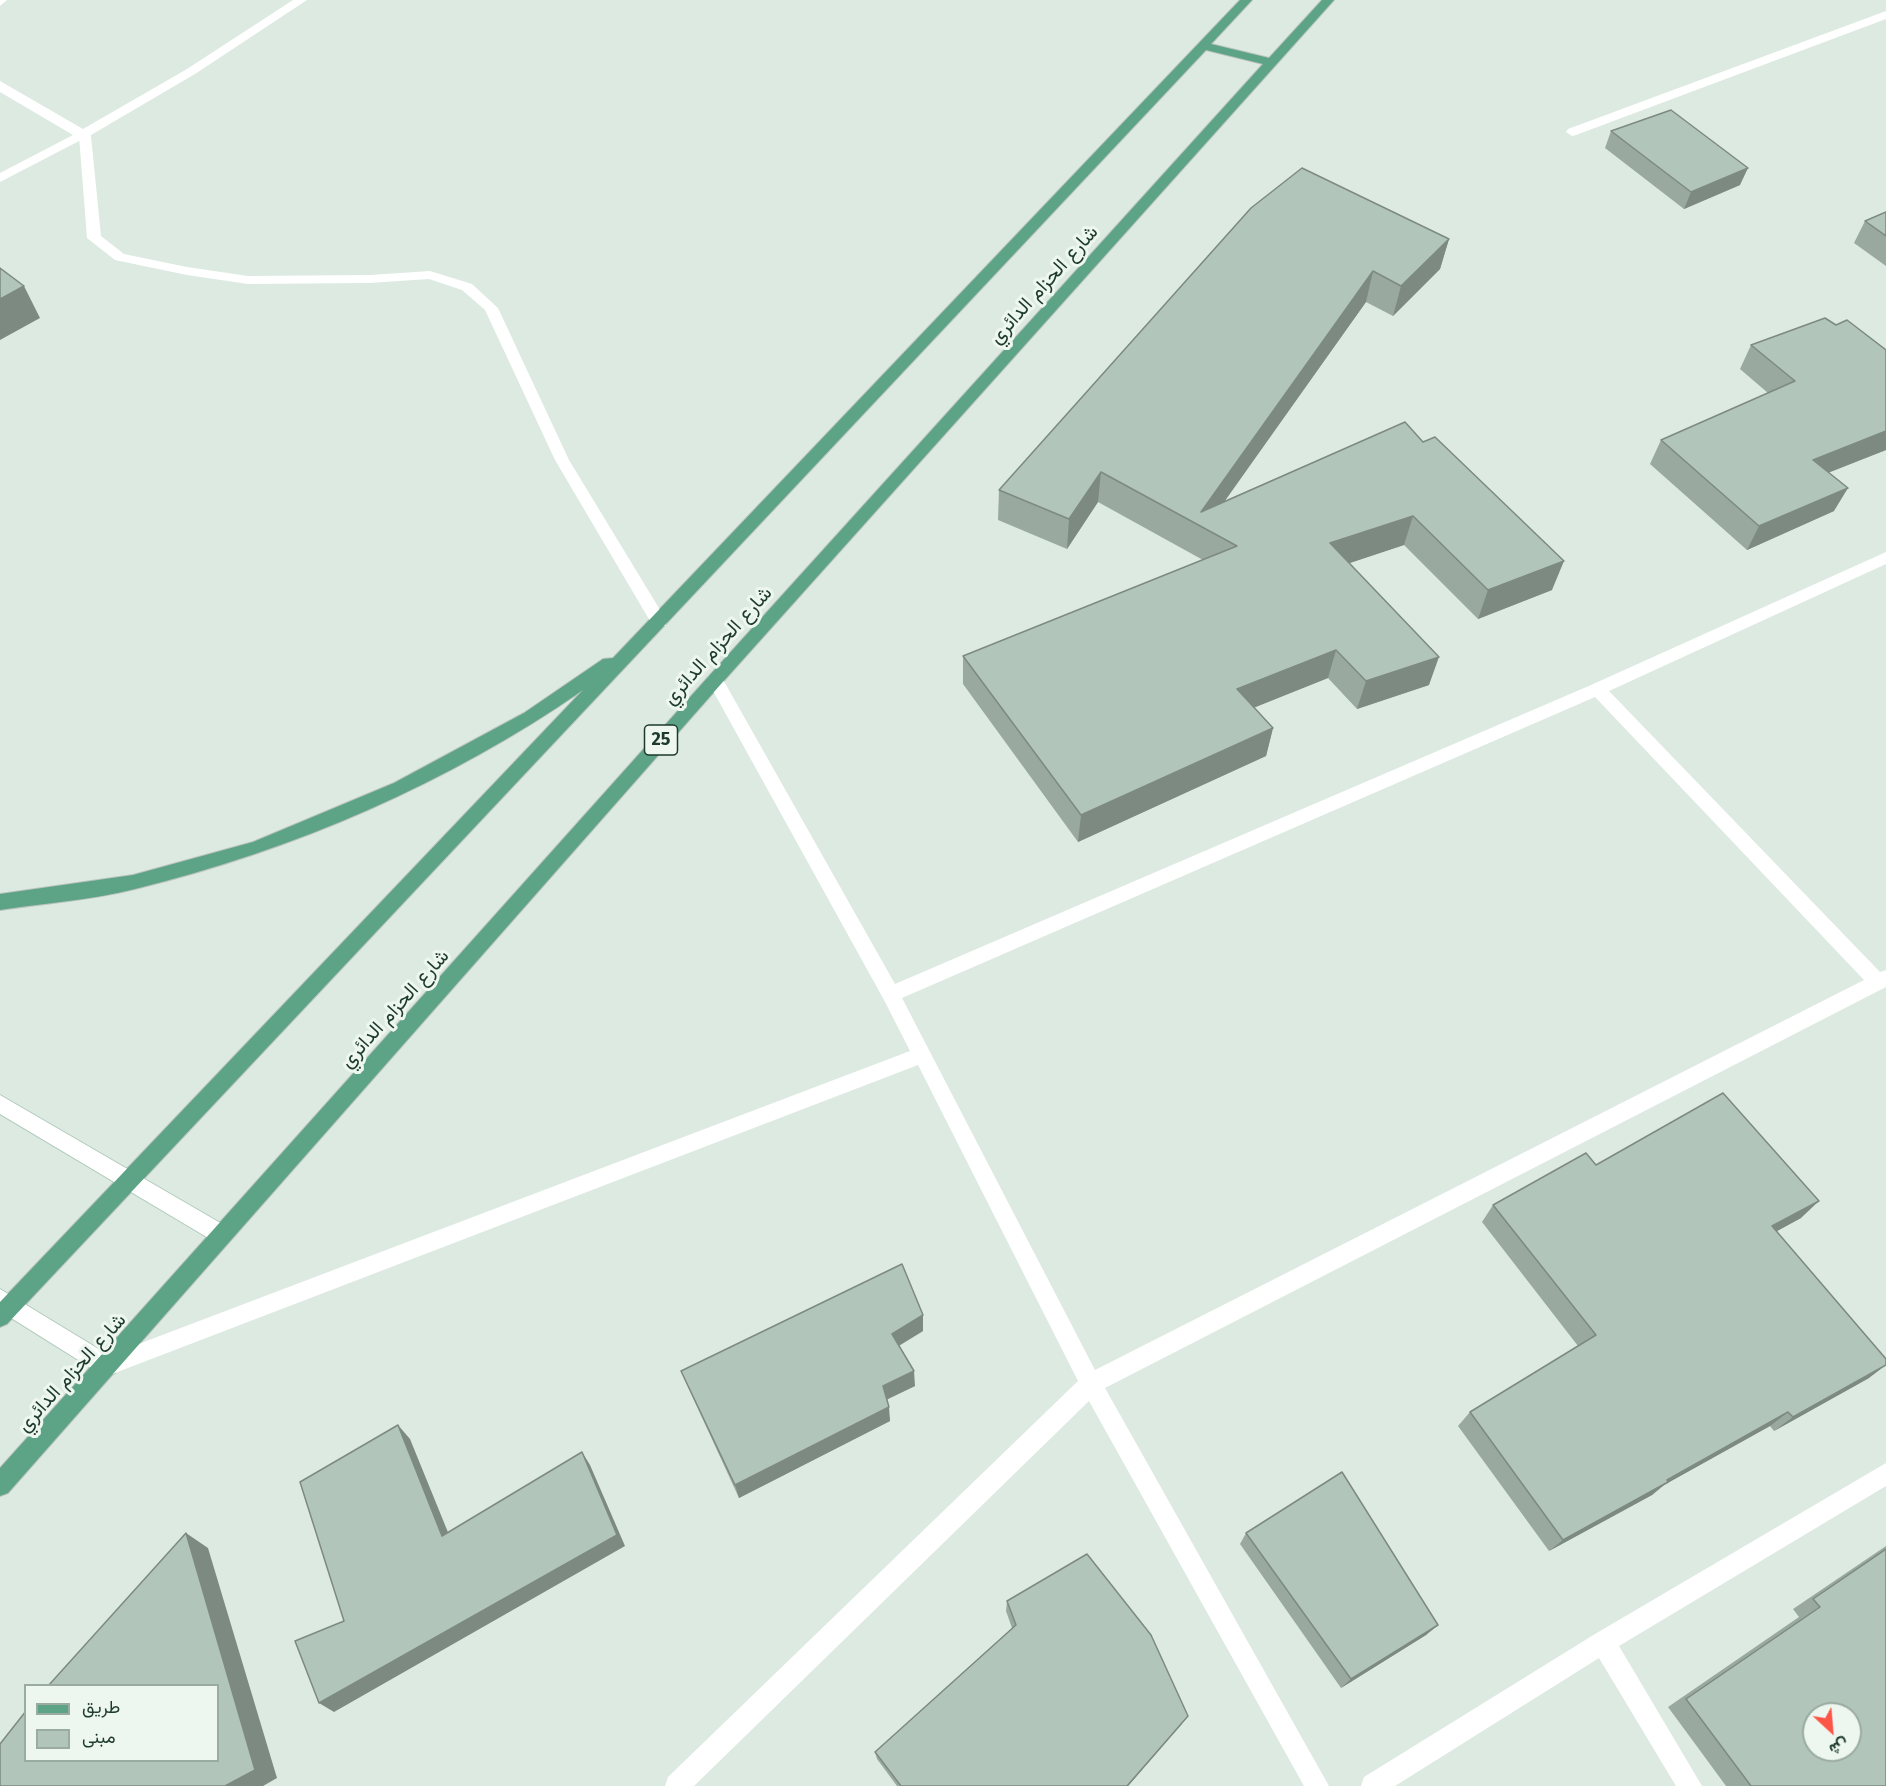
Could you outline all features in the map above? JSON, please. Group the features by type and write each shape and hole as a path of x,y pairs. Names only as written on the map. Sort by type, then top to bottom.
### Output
{"main road":[{"path":"4,1307 130,1181 1201,45 1246,0"},
{"name":"شارع الحزام الدائري","path":"0,1485 715,680 1328,0"},
{"path":"1201,45 1272,63"},
{"path":"0,902 133,882 256,848 410,783 530,718 640,641"}],"street":[{"path":"0,178 85,135 251,34 301,0"},
{"path":"1572,132 1886,15"},
{"path":"0,85 85,135"},
{"path":"85,135 94,237 120,257 187,272 248,280 370,279 430,275 467,287 491,308 562,460 659,622"},
{"path":"891,994 1597,689 1886,558"},
{"path":"715,680 891,994 1091,1384 1317,1786"},
{"path":"677,1786 1091,1384 1881,980 1597,689"},
{"path":"4,1307 107,1366 922,1055"},
{"path":"0,1104 222,1235"},
{"path":"1373,1786 1603,1642 1886,1474"},
{"path":"1603,1642 1690,1786"}],"building":[{"path":"1671,110 1748,168 1691,192 1611,131"},
{"path":"1302,168 1449,239 1401,286 1373,271 1201,512 1405,422 1423,442 1435,437 1564,561 1488,590 1413,516 1330,543 1439,657 1366,681 1336,650 1237,689 1273,728 1081,815 963,656 1237,546 1101,472 1069,519 999,490 1251,208"},
{"path":"1886,212 1886,236 1865,221"},
{"path":"0,268 24,286 0,299"},
{"path":"1825,318 1836,325 1847,320 1886,350 1886,431 1813,460 1848,488 1759,526 1661,440 1795,381 1751,345"},
{"path":"1723,1093 1819,1201 1772,1226 1886,1359 1886,1365 1793,1417 1788,1412 1563,1540 1470,1412 1596,1335 1493,1205 1586,1153 1596,1165"},
{"path":"902,1264 923,1315 892,1334 914,1371 883,1386 889,1407 735,1485 681,1371"},
{"path":"398,1425 442,1536 582,1452 617,1535 319,1703 295,1641 344,1621 300,1482"},
{"path":"1342,1472 1438,1625 1351,1679 1246,1533"},
{"path":"186,1533 255,1770 225,1786 0,1786 0,1744 24,1714 24,1762 219,1762 219,1684 50,1684"},
{"path":"1886,1549 1886,1786 1751,1786 1686,1699 1820,1607 1813,1599"},
{"path":"1087,1554 1151,1635 1188,1716 1127,1786 901,1786 875,1752 1016,1625 1007,1601"}]}
